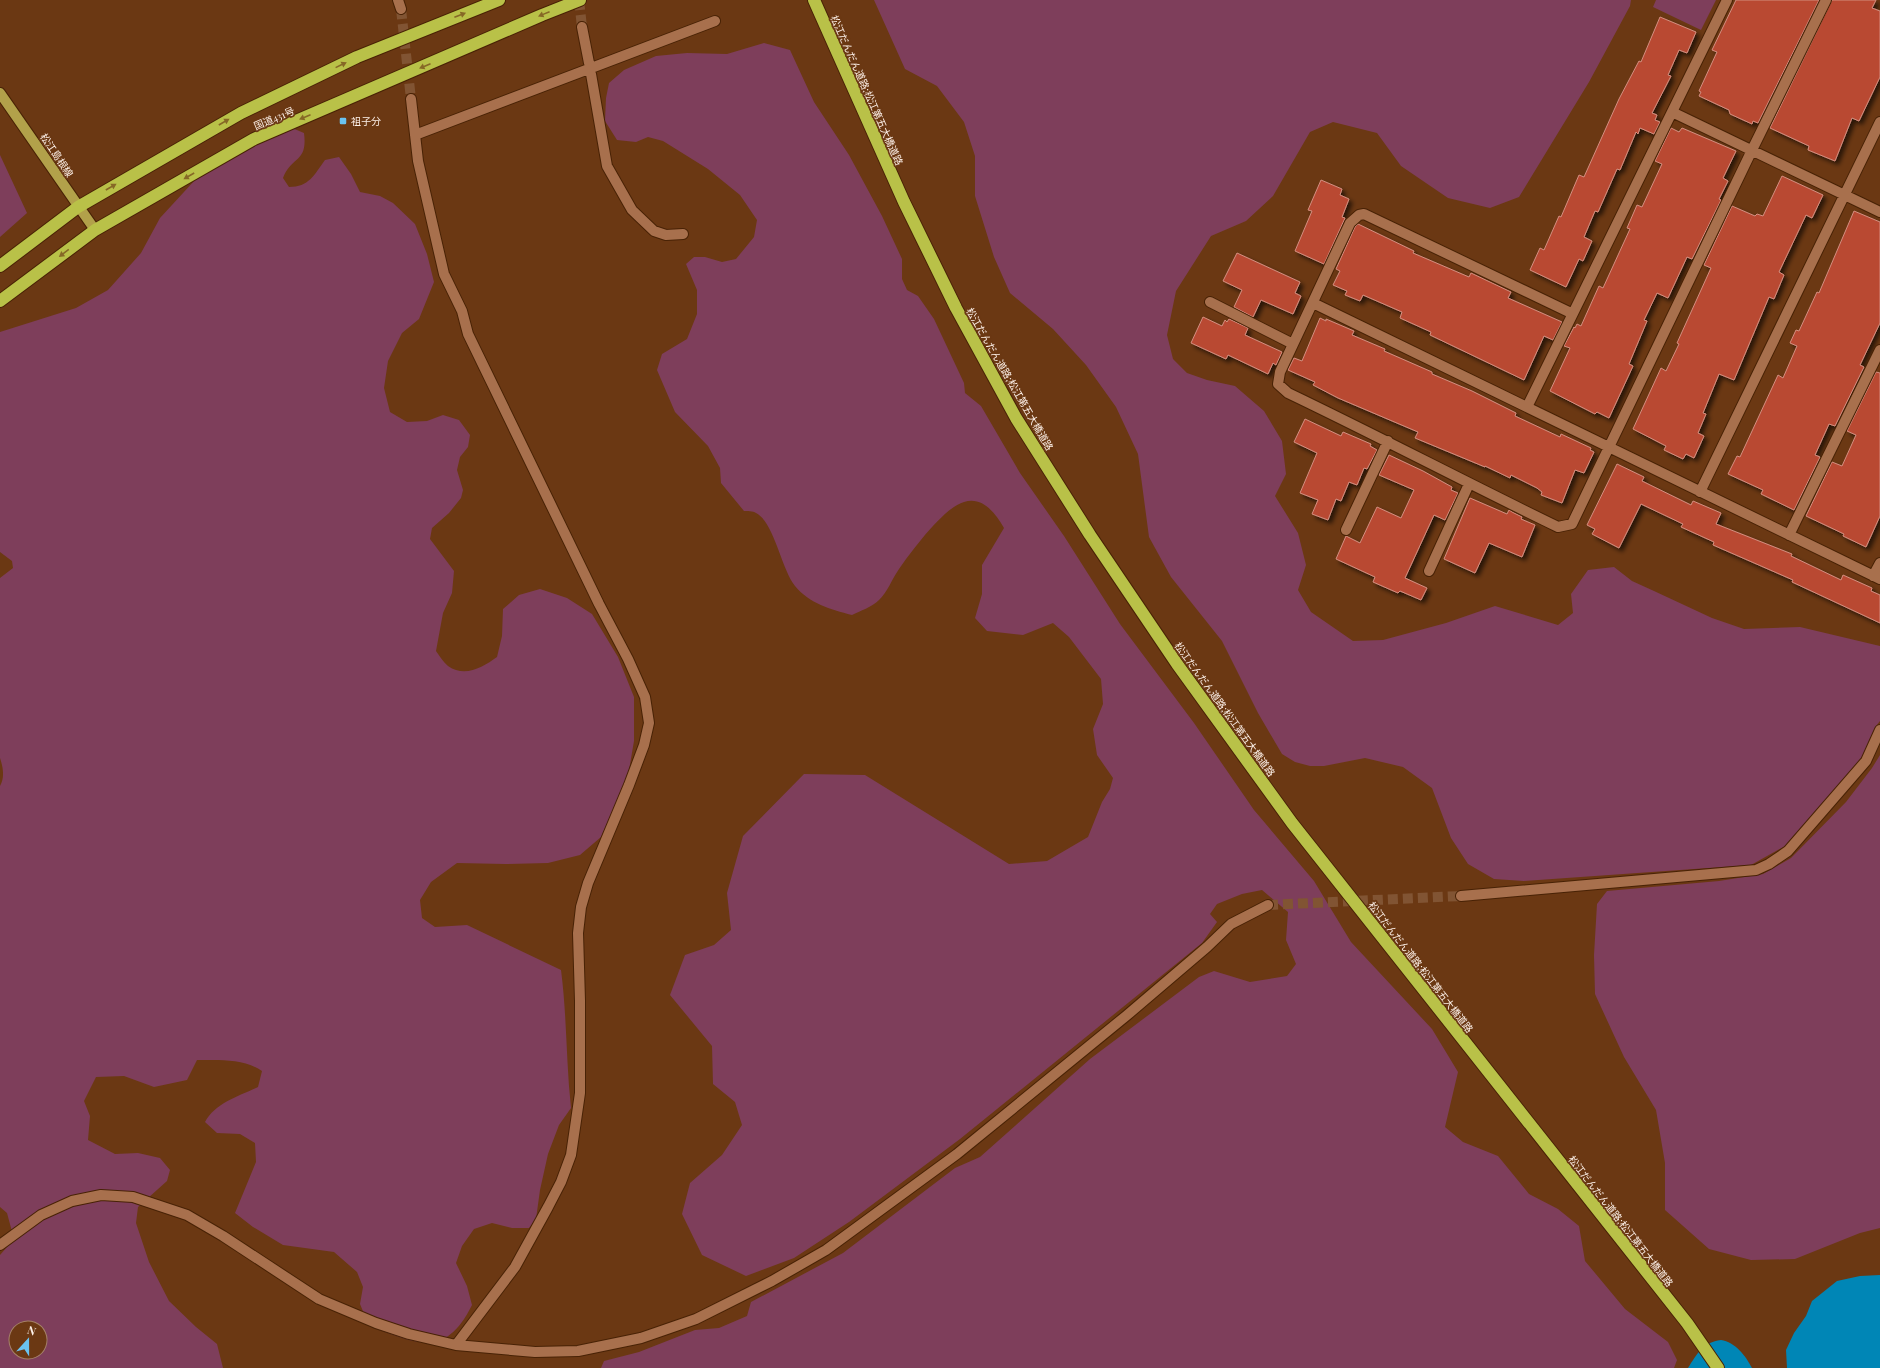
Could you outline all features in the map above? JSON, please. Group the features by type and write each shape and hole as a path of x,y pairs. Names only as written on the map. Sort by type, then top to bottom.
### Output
{"highway":[{"name":"国道431号","path":"0,266 78,207 241,113 357,57 499,0"},
{"name":"国道431号","path":"0,301 95,230 254,139 580,0"},
{"name":"松江だんだん道路;松江第五大橋道路","path":"814,0 904,202 956,308 1016,418 1090,535 1177,664 1292,823 1687,1323 1718,1368"}],"main road":[{"name":"松江島根線","path":"0,93 95,230"}],"street":[{"path":"1527,407 1571,313 1727,0"},
{"path":"1571,313 1364,214 1359,215 1350,223 1293,344 1278,378 1278,384 1288,393 1388,441 1469,484 1558,527 1572,524 1826,0"},
{"path":"415,135 715,21"},
{"path":"582,27 589,63"},
{"path":"591,74 607,166 632,210 654,231 666,235 683,234"},
{"path":"411,99 418,161 444,274 462,311 468,334 599,604 628,659 645,697 649,723 644,745 632,778 588,883 581,907 578,933 580,1093 570,1155 561,1182 515,1267 456,1345"},
{"path":"1672,112 1880,212"},
{"path":"1700,492 1880,122"},
{"path":"1210,302 1293,344"},
{"path":"1313,303 1877,578 1880,563"},
{"path":"1789,535 1880,350"},
{"path":"1346,530 1388,441"},
{"path":"1429,572 1469,484"},
{"path":"1462,896 1756,870 1769,864 1788,851 1866,761 1880,730"},
{"path":"0,1245 41,1215 72,1201 101,1195 133,1197 187,1215 319,1300 376,1323 409,1334 456,1345 535,1352 585,1350 641,1338 696,1319 772,1281 826,1250 957,1154 1137,1006 1207,947 1231,924 1268,905"}],"shaded area":[{"path":"874,0 1631,0 1630,6 1589,82 1519,197 1490,208 1448,198 1401,166 1377,133 1333,122 1310,132 1273,196 1246,221 1211,236 1176,291 1167,335 1173,359 1187,373 1207,380 1235,386 1264,411 1282,441 1286,474 1275,496 1298,533 1306,565 1298,590 1311,612 1353,641 1383,640 1446,623 1495,606 1558,625 1573,613 1571,594 1588,570 1614,567 1632,581 1712,618 1744,629 1800,627 1880,646 1880,721 1876,726 1861,759 1785,846 1751,865 1524,881 1494,879 1468,864 1451,838 1432,788 1403,767 1365,758 1324,766 1310,766 1295,762 1282,754 1258,713 1222,641 1171,577 1149,537 1138,454 1116,407 1086,365 1053,329 1010,293 994,257 975,196 975,156 964,122 937,86 905,69"},
{"path":"1656,0 1716,0 1701,30 1653,7"},
{"path":"764,43 790,50 814,102 849,155 882,216 902,259 902,279 907,290 918,296 934,319 964,383 965,393 981,406 1020,473 1064,536 1120,624 1194,723 1254,810 1314,881 1351,942 1432,1029 1458,1072 1445,1127 1463,1142 1498,1156 1529,1194 1558,1209 1579,1226 1585,1261 1625,1309 1668,1342 1677,1360 1674,1368 601,1368 604,1361 639,1352 695,1330 719,1328 747,1316 751,1302 843,1253 955,1168 980,1157 1090,1059 1199,977 1214,971 1250,982 1287,976 1296,964 1286,940 1288,912 1262,890 1242,894 1217,904 1210,914 1217,922 1202,943 960,1139 849,1222 794,1258 746,1276 702,1255 682,1214 690,1183 722,1155 742,1125 735,1102 713,1084 712,1046 670,995 685,955 714,945 731,930 727,893 743,836 804,774 865,775 1009,864 1047,861 1088,837 1102,802 1110,789 1113,778 1097,755 1093,729 1103,704 1101,679 1069,637 1053,623 1023,635 987,631 975,618 982,594 982,565 1004,528 993,512 983,504 971,501 964,502 956,506 947,512 928,531 899,569 882,597 869,607 852,615 836,610 814,602 795,586 790,578 768,526 756,513 752,511 744,511 721,483 720,468 708,446 675,412 657,370 662,354 687,339 697,314 697,290 686,264 694,257 705,257 722,262 736,259 754,237 757,220 740,195 708,169 663,141 648,137 636,142 617,140 605,121 606,98 609,83 624,70 656,56 687,53 727,54"},
{"path":"292,128 304,133 305,143 304,150 301,155 286,171 283,178 289,187 302,185 314,175 325,160 339,157 351,174 360,192 380,196 393,203 415,224 427,254 434,282 419,319 402,333 388,361 384,388 390,412 407,422 427,421 443,415 459,420 470,435 468,447 460,457 457,470 463,490 461,498 449,513 432,528 430,539 454,571 452,593 443,613 436,651 444,663 454,669 461,671 474,670 497,657 502,636 503,609 519,595 540,589 567,598 592,614 618,657 634,697 634,741 628,776 601,837 580,855 548,863 457,863 431,882 420,900 422,918 435,927 467,925 561,970 564,1004 571,1108 559,1125 548,1154 540,1190 536,1219 529,1228 512,1228 492,1223 474,1229 462,1246 456,1263 467,1286 472,1305 462,1322 451,1334 440,1340 428,1342 415,1341 401,1338 369,1326 360,1304 363,1287 357,1272 334,1252 283,1245 253,1227 235,1213 256,1162 255,1143 240,1134 217,1133 205,1122 209,1115 221,1105 258,1087 262,1071 239,1062 197,1060 187,1080 154,1087 124,1076 96,1077 84,1101 90,1116 88,1140 115,1154 138,1153 160,1158 170,1170 167,1181 138,1207 136,1223 149,1262 169,1301 196,1327 217,1344 223,1368 0,1368 0,1255 14,1239 7,1213 0,1207 0,786 3,779 3,772 0,758 0,578 13,568 12,561 0,552 0,332 76,308 108,290 141,253 160,218 195,180 237,152"},
{"path":"0,155 27,213 0,237"},
{"path":"1880,755 1880,1228 1860,1233 1795,1259 1751,1260 1709,1249 1665,1210 1665,1163 1656,1110 1624,1057 1595,994 1594,955 1597,904 1607,891 1719,881 1763,874 1791,858 1846,802"}],"water":[{"path":"1880,1275 1880,1368 1787,1368 1786,1350 1794,1333 1806,1316 1812,1301 1837,1281 1860,1276"},
{"path":"1721,1340 1726,1341 1740,1350 1752,1368 1688,1368 1705,1346"}],"building":[{"path":"1736,0 1819,0 1758,123 1753,121 1752,124 1730,114 1729,110 1699,96 1701,92 1699,91 1717,52 1712,50"},
{"path":"1832,0 1876,0 1872,8 1880,11 1880,77 1859,121 1852,118 1835,161 1808,150 1809,146 1770,128"},
{"path":"1660,17 1696,32 1687,53 1679,50 1668,75 1671,76 1652,113 1657,115 1655,120 1660,122 1654,134 1640,128 1638,134 1636,132 1620,170 1617,169 1598,212 1595,211 1584,237 1592,241 1583,261 1579,259 1566,287 1530,270 1540,248 1544,250 1559,216 1561,217 1579,175 1584,177 1619,99 1639,61 1641,62"},
{"path":"1671,128 1679,132 1682,128 1736,151 1723,178 1728,181 1719,199 1721,200 1692,259 1687,257 1668,298 1657,293 1644,320 1647,321 1629,364 1633,366 1609,418 1597,412 1595,414 1550,391 1570,348 1564,346 1574,327 1575,328 1577,324 1581,326 1599,286 1603,288 1630,229 1627,228 1637,205 1642,207 1662,164 1655,161"},
{"path":"1782,176 1823,195 1812,218 1806,215 1779,272 1784,275 1774,299 1769,297 1734,380 1719,374 1703,413 1706,414 1698,433 1704,436 1694,458 1686,454 1683,459 1664,450 1666,446 1633,429 1661,368 1666,371 1679,344 1677,343 1711,268 1704,265 1732,206 1755,216 1757,214 1763,216"},
{"path":"1321,180 1342,189 1340,195 1349,199 1342,217 1345,218 1324,264 1295,251 1312,211 1308,210"},
{"path":"1854,211 1880,222 1880,323 1860,365 1864,367 1835,426 1829,424 1815,455 1820,457 1794,510 1761,494 1763,490 1728,474 1737,456 1740,457 1778,375 1783,378 1797,346 1790,343 1796,330 1799,331 1817,292 1819,293"},
{"path":"1358,224 1414,251 1413,253 1469,277 1471,273 1511,292 1508,298 1562,322 1553,340 1544,336 1524,380 1430,335 1431,332 1400,318 1402,312 1363,295 1360,301 1345,295 1347,291 1333,285 1340,271 1336,269 1355,227"},
{"path":"1237,253 1300,282 1295,293 1301,296 1293,314 1261,300 1253,317 1234,307 1242,290 1223,281"},
{"path":"1203,317 1222,326 1225,320 1227,322 1229,319 1248,328 1245,335 1282,352 1276,365 1273,363 1268,374 1228,355 1226,359 1191,343"},
{"path":"1320,318 1326,321 1326,319 1354,331 1352,335 1385,349 1384,351 1432,372 1432,374 1472,391 1516,413 1515,416 1560,437 1561,434 1591,448 1590,450 1594,452 1584,473 1575,470 1562,503 1541,495 1542,492 1537,488 1511,475 1510,478 1485,466 1415,438 1418,432 1338,398 1313,385 1315,382 1288,370 1294,358 1302,361"},
{"path":"1876,372 1880,373 1880,516 1866,547 1843,536 1844,534 1806,516 1832,462 1842,466 1856,435 1847,431"},
{"path":"1305,419 1341,436 1343,432 1371,444 1370,446 1377,450 1367,469 1364,468 1357,485 1349,482 1341,501 1336,499 1328,520 1312,514 1318,500 1300,493 1317,453 1294,442"},
{"path":"1389,455 1423,471 1452,487 1451,490 1458,493 1445,520 1434,515 1405,578 1427,588 1421,600 1400,591 1398,593 1373,582 1375,577 1336,559 1346,536 1360,543 1377,507 1401,518 1414,490 1379,475"},
{"path":"1617,464 1644,477 1642,481 1691,505 1693,501 1721,513 1716,524 1792,554 1791,556 1841,580 1843,575 1872,588 1871,591 1880,595 1880,623 1792,582 1793,580 1713,545 1714,542 1681,527 1683,524 1641,504 1619,548 1592,534 1595,529 1587,525"},
{"path":"1470,498 1507,514 1509,510 1522,517 1521,519 1535,525 1522,557 1489,543 1475,573 1444,559"}],"tunnel":[{"path":"579,0 582,27"},
{"path":"401,9 411,99"},
{"path":"1268,905 1461,896"}],"place":[{"name":"祖子分","path":"343,121"}]}
